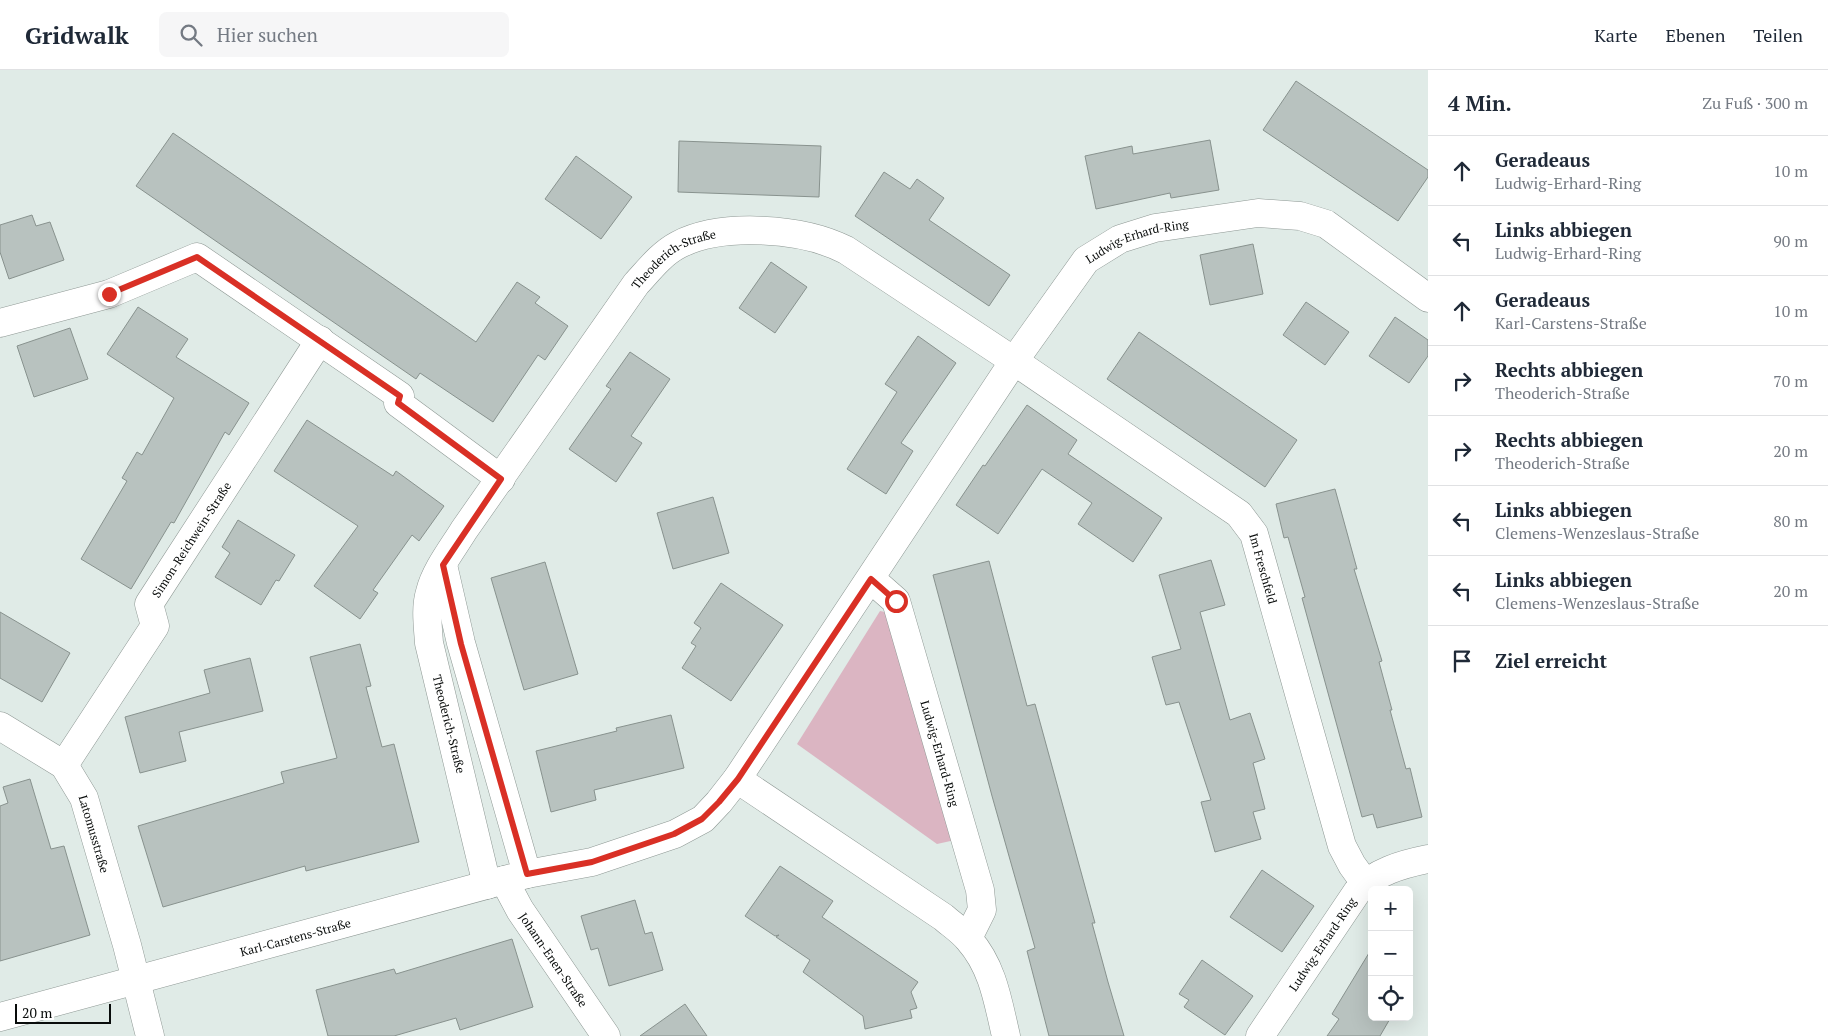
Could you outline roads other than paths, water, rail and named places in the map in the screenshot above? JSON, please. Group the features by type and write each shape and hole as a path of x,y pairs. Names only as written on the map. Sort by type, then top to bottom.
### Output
{"street":[{"name":"Ludwig-Erhard-Ring","path":"592,862 674,834 702,819 738,779 1014,361 1086,260 1120,239 1154,228 1258,214 1300,216 1326,224 1424,288"},
{"name":"Theoderich-Straße","path":"506,880 429,643 428,617 430,592 443,565 501,479 636,284 663,254 695,238 718,232 740,230 802,234 829,241 876,268 1014,361"},
{"path":"0,324 109,294 197,257 400,396 398,403 501,479"},
{"name":"Simon-Reichwein-Straße","path":"64,765 155,626 149,604 320,340"},
{"name":"Im Freschfeld","path":"1014,361 1239,514 1254,534 1342,846 1352,865 1365,883"},
{"path":"443,565 461,644 506,880"},
{"name":"Ludwig-Erhard-Ring","path":"871,579 896,601 980,890 982,910 968,938"},
{"name":"Latomusstraße","path":"0,726 64,765 84,798 127,945 150,1036"},
{"path":"738,779 942,917 968,938 983,959 991,975 1006,1036"},
{"name":"Ludwig-Erhard-Ring","path":"1260,1036 1357,892 1365,883 1379,875 1410,863 1428,859"},
{"name":"Karl-Carstens-Straße","path":"0,1017 506,880 592,862"},
{"name":"Johann-Enen-Straße","path":"506,880 520,910 606,1036"}]}
